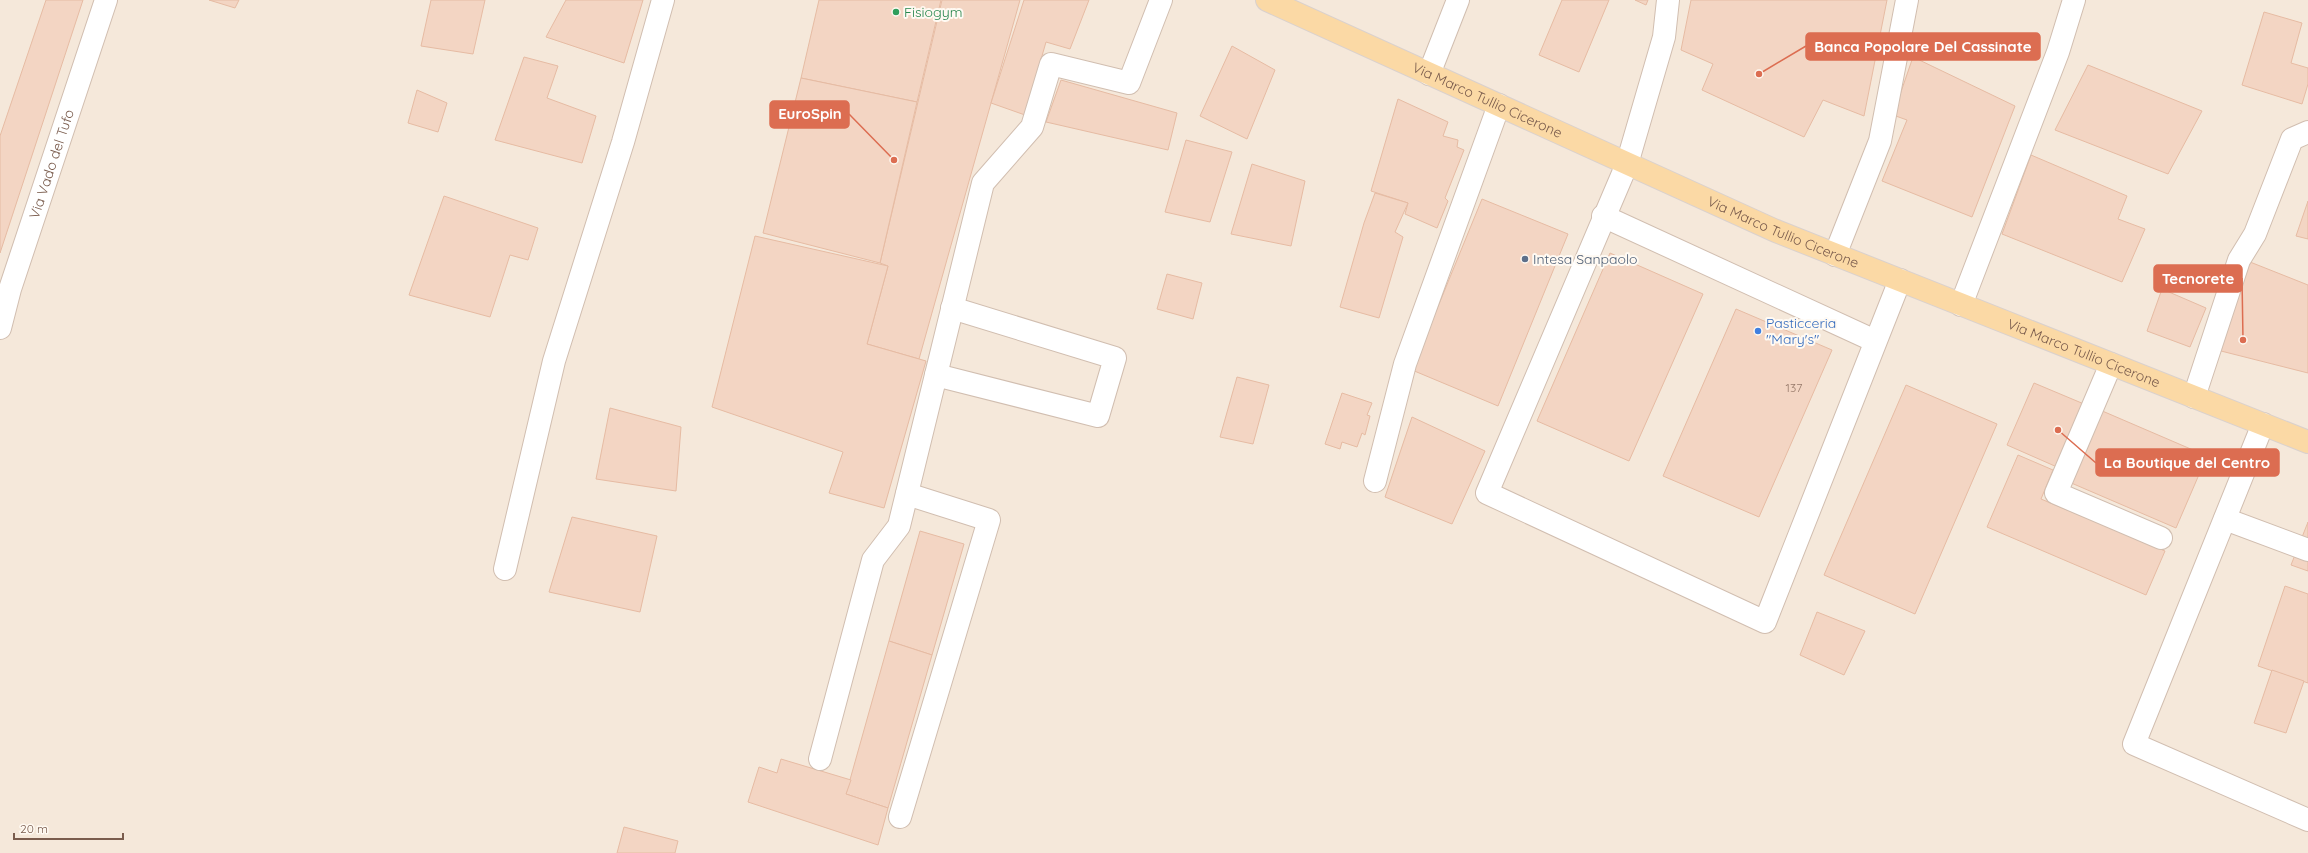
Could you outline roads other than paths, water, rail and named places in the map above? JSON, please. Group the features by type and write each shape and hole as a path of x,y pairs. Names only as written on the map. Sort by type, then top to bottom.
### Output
{"main road":[{"name":"Via Marco Tullio Cicerone","path":"1267,0 1776,231 2308,442"}],"street":[{"name":"Via Vado del Tufo","path":"0,328 10,290 106,0"},
{"path":"505,569 554,361 623,142 663,0"},
{"path":"820,759 873,560 900,526 982,183 1032,127 1050,64 1129,83 1162,0"},
{"path":"1429,74 1458,0"},
{"path":"1668,0 1664,37 1627,164 1603,216 1487,493 1764,622 1900,280"},
{"path":"1835,255 1880,141 1907,0"},
{"path":"1960,305 2058,52 2074,0"},
{"path":"1375,481 1405,364 1499,105"},
{"path":"2194,397 2240,260 2255,234 2292,140 2308,132"},
{"path":"1603,216 1875,342"},
{"path":"936,375 1098,416 1115,358 952,308"},
{"path":"2111,364 2056,493 2162,538"},
{"path":"2263,424 2134,744 2308,820"},
{"path":"900,817 989,520 907,494"},
{"path":"2224,519 2308,550"}],"place":[{"name":"Fisiogym","path":"896,12"},
{"name":"Banca Popolare Del Cassinate","path":"1759,74"},
{"name":"EuroSpin","path":"894,160"},
{"name":"Intesa Sanpaolo","path":"1525,259"},
{"name":"Pasticceria \"Mary's\"","path":"1758,331"},
{"name":"Tecnorete","path":"2243,340"},
{"name":"La Boutique del Centro","path":"2058,430"}]}
